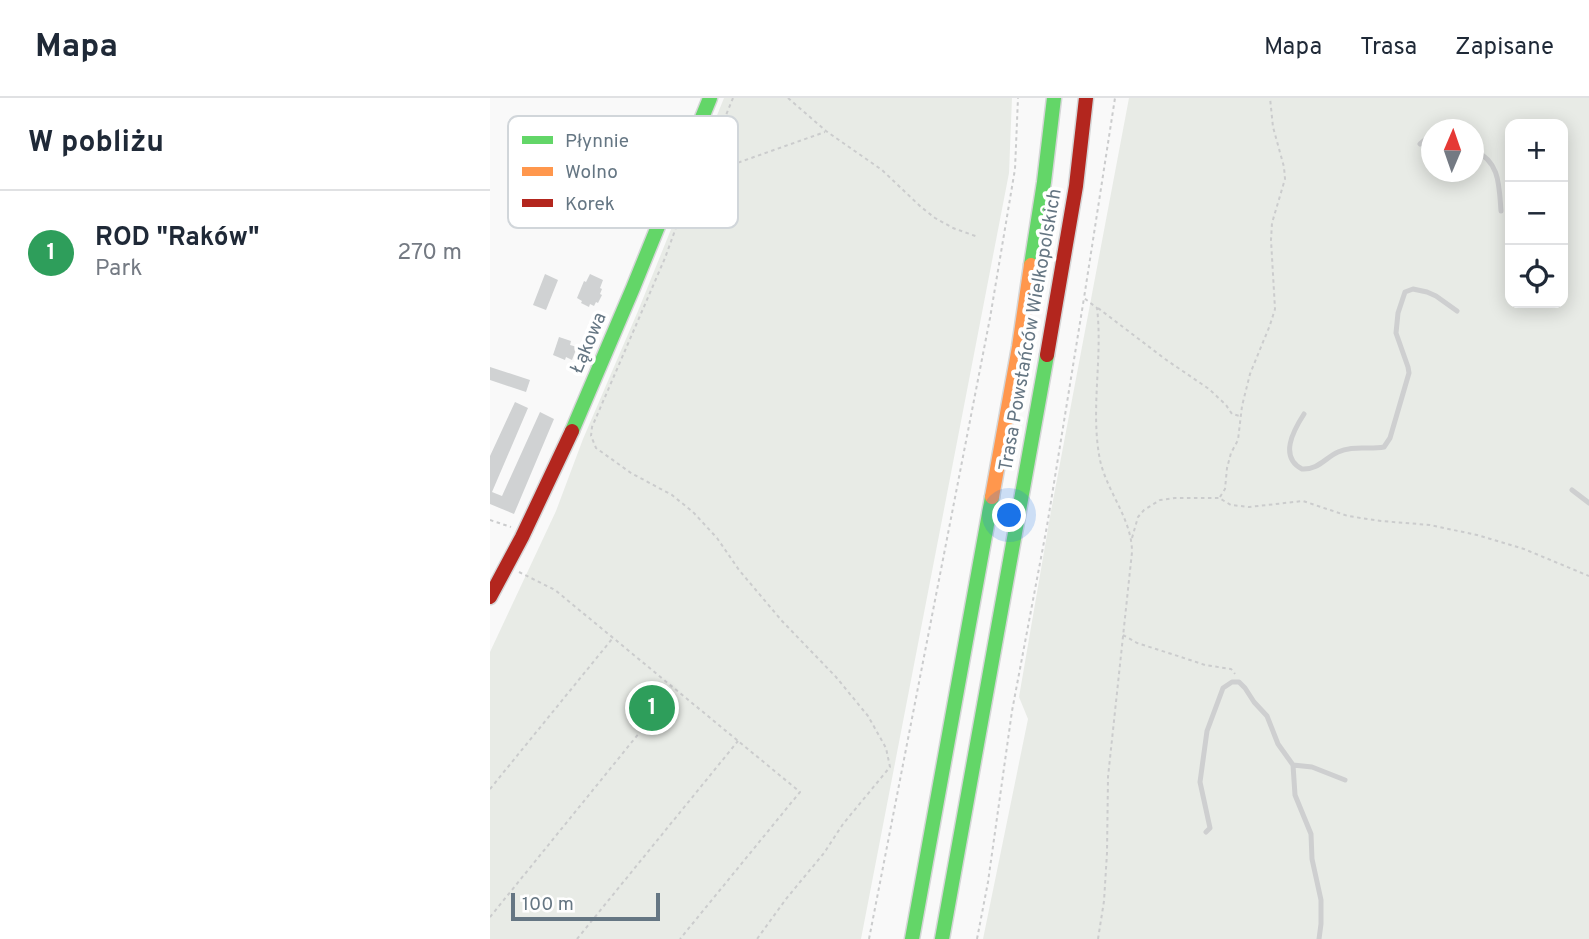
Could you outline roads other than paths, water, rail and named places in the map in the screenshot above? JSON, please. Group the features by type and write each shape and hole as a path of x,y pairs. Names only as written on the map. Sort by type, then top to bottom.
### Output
{"main road":[{"name":"Łąkowa","path":"703,116 710,98"},
{"name":"Trasa Powstańców Wielkopolskich","path":"912,939 1018,347 1044,182 1054,98"},
{"name":"Trasa Powstańców Wielkopolskich","path":"942,939 1048,352 1076,186 1086,98"},
{"name":"Łąkowa","path":"490,597 548,486 657,228"}],"lane":[{"path":"1484,155 1493,166 1499,184 1501,211"},
{"path":"1304,414 1289,448 1298,467 1312,469 1345,450 1384,447 1390,438 1409,373 1396,333 1403,294 1409,290 1420,290 1436,296 1457,311"},
{"path":"1572,490 1589,503"},
{"path":"1206,832 1210,828 1200,776 1207,731 1223,688 1235,682 1242,684 1268,716 1278,744 1293,765 1295,795 1311,834 1312,859 1321,900 1319,939"},
{"path":"1293,765 1312,767 1345,780"}],"place":[{"name":"ROD \"Raków\"","path":"652,708"}]}
